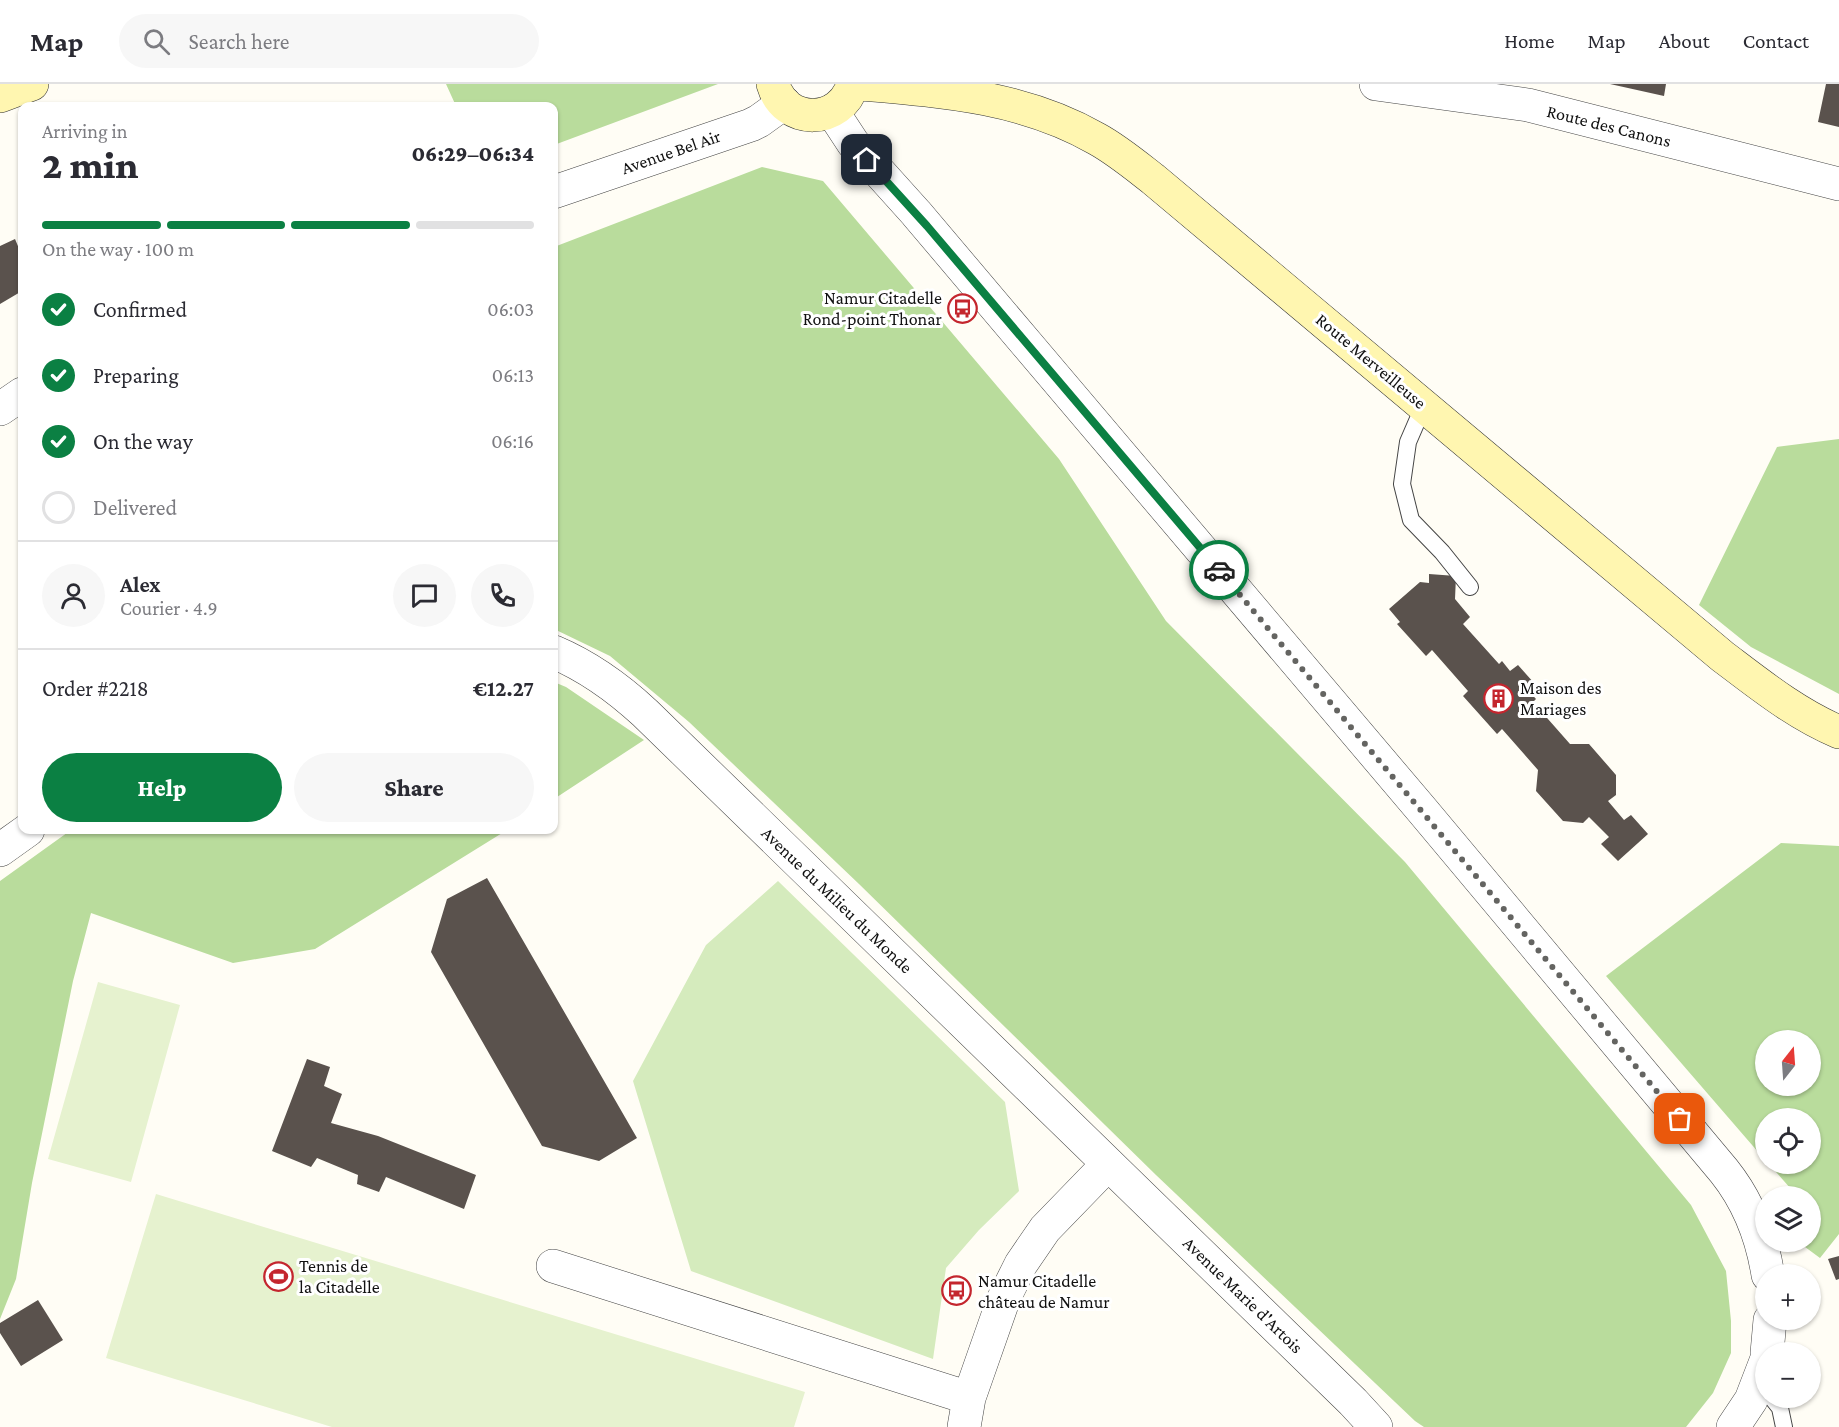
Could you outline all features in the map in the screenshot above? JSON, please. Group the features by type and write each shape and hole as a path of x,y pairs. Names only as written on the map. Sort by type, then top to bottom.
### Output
{"main road":[{"path":"0,96 32,84"},
{"path":"778,94 793,111 807,116 821,115 832,111 845,100 853,84"},
{"name":"Route Merveilleuse","path":"861,84 923,89 993,99 1054,118 1095,138 1153,179 1722,656 1774,695 1839,732"}],"street":[{"name":"Route des Canons","path":"1376,84 1528,105 1839,184"},
{"name":"Avenue Bel Air","path":"558,191 751,124 766,117 778,94"},
{"path":"832,111 853,143 916,213 1724,1171 1739,1192 1753,1219 1766,1264"},
{"path":"0,409 18,397"},
{"name":"Avenue du Milieu du Monde","path":"558,654 582,666 614,687 645,713 1108,1164"},
{"path":"0,850 22,834"},
{"path":"553,1266 967,1413 1004,1298 1021,1264 1045,1229 1108,1164"},
{"name":"Avenue Marie d'Artois","path":"1108,1164 1376,1427"},
{"path":"1733,1427 1755,1395"}],"lane":[{"path":"1424,405 1408,442 1402,484 1412,520 1470,587"},
{"path":"1780,1408 1784,1427"}],"green space":[{"path":"446,84 718,84 558,144 558,102 454,102"},
{"path":"762,167 823,181 1059,459 1166,621 1405,862 1691,1205 1726,1271 1731,1321 1731,1353 1713,1393 1686,1427 1424,1427 1415,1421 1156,1175 859,884 689,722 610,656 558,631 558,245"},
{"path":"1839,439 1839,694 1751,647 1699,605 1777,447"},
{"path":"558,684 644,740 558,796"},
{"path":"65,834 501,834 315,949 233,963 91,913 73,981 32,1183 16,1279 0,1319 0,881"},
{"path":"1781,843 1839,846 1839,1234 1820,1258 1812,1252 1821,1252 1821,1186 1788,1186 1778,1174 1821,1174 1821,1108 1755,1108 1755,1148 1606,976"},
{"path":"778,881 1005,1102 1019,1191 979,1230 946,1268 933,1359 691,1271 633,1081 706,945"},
{"path":"98,982 180,1005 131,1182 48,1159"},
{"name":"Tennis de la Citadelle","path":"156,1194 805,1392 794,1427 332,1427 106,1358"}],"building":[{"path":"1610,84 1666,84 1664,96"},
{"path":"1826,84 1839,84 1839,127 1818,122"},
{"path":"15,239 18,246 18,293 0,304 0,246"},
{"name":"Maison des Mariages","path":"1429,574 1456,576 1455,599 1470,617 1463,624 1499,664 1502,661 1510,671 1518,665 1534,683 1527,689 1536,699 1533,702 1570,744 1589,744 1616,775 1616,795 1608,801 1624,820 1631,815 1648,834 1618,861 1601,844 1609,837 1589,817 1583,823 1563,821 1536,791 1538,770 1502,729 1497,734 1463,696 1468,691 1432,650 1426,656 1397,624 1400,622 1389,609 1420,582 1429,583"},
{"path":"487,878 637,1138 599,1161 542,1146 431,952 447,899"},
{"path":"307,1059 330,1067 324,1086 342,1094 331,1123 378,1136 476,1175 464,1209 386,1177 379,1192 357,1184 358,1175 317,1158 311,1167 272,1151"},
{"path":"1839,1256 1839,1279 1836,1280 1828,1259"},
{"path":"38,1300 63,1340 21,1366 0,1333 0,1323"}],"way so far":[{"path":"1219,570 1680,1119"}],"place":[{"name":"Namur Citadelle Rond-point Thonar","path":"963,308"},
{"name":"Maison des Mariages","path":"1499,698"},
{"name":"Tennis de la Citadelle","path":"278,1276"},
{"name":"Namur Citadelle château de Namur","path":"957,1291"}],"route":[{"path":"867,160 927,226 1219,570"}]}
